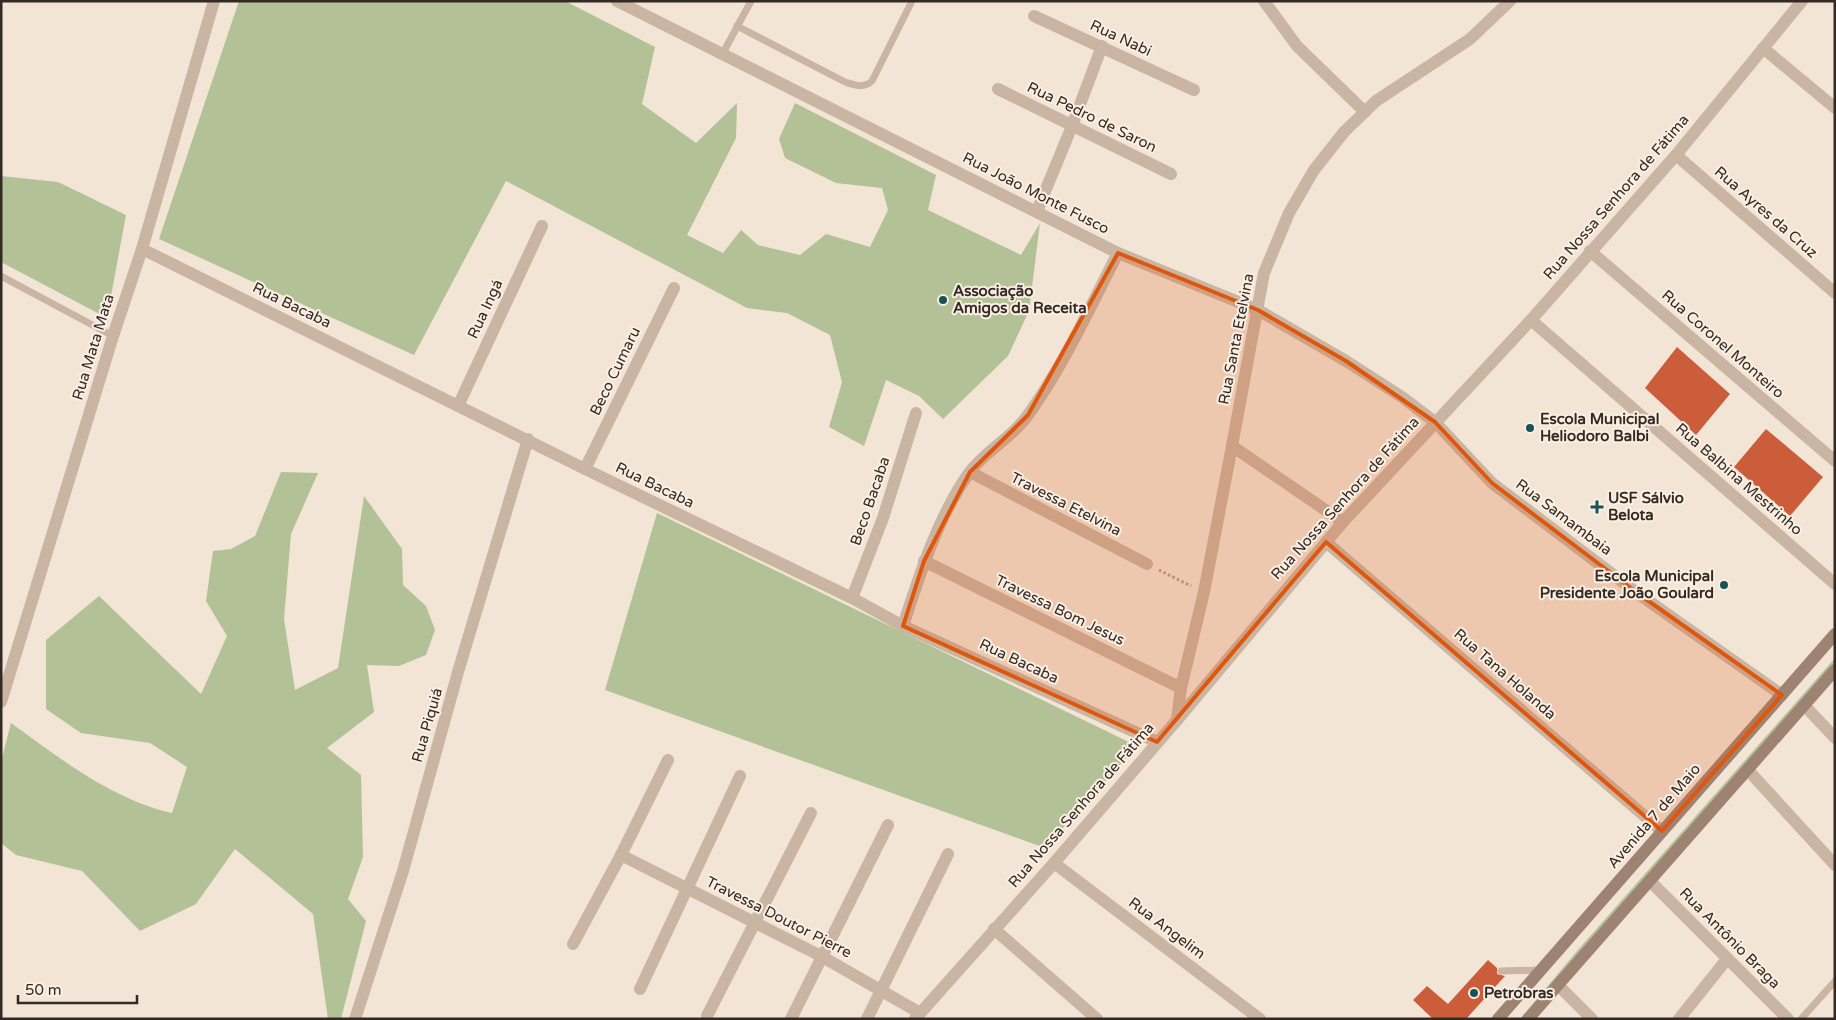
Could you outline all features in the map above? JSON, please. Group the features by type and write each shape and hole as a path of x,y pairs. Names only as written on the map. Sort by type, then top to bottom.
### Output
{"main road":[{"name":"Avenida 7 de Maio","path":"1498,1019 1835,634"},
{"path":"1528,1019 1835,670"}],"street":[{"name":"Rua Mata Mata","path":"1,702 113,336 142,249 214,1"},
{"name":"Rua João Monte Fusco","path":"617,1 1118,253 1258,310 1346,361 1402,397 1435,422"},
{"path":"1264,1 1297,46 1365,112"},
{"name":"Rua Santa Etelvina","path":"1177,720 1182,688 1204,592 1264,273 1289,213 1314,170 1344,132 1376,101 1470,39 1510,1"},
{"name":"Rua Nossa Senhora de Fátima","path":"918,1016 1054,863 1343,522 1531,320 1676,155 1802,1"},
{"name":"Rua Nabi","path":"1034,16 1194,90"},
{"path":"1037,211 1102,46"},
{"path":"1763,48 1835,108"},
{"name":"Rua Pedro de Saron","path":"998,89 1171,174"},
{"name":"Rua Ayres da Cruz","path":"1676,155 1835,294"},
{"name":"Rua Ingá","path":"458,406 542,226"},
{"name":"Rua Bacaba","path":"142,249 528,439 585,469 852,598 903,626 1157,742"},
{"name":"Rua Coronel Monteiro","path":"1590,251 1835,461"},
{"path":"903,626 924,561 953,501 970,472 991,451 1010,436 1028,415 1060,364 1118,253"},
{"name":"Beco Cumaru","path":"585,469 674,288"},
{"name":"Rua Balbina Mestrinho","path":"1531,320 1835,584"},
{"name":"Beco Bacaba","path":"852,598 883,518 916,413"},
{"name":"Rua Samambaia","path":"1435,422 1492,483 1640,595 1782,695"},
{"name":"Rua Piquiá","path":"355,1019 403,871 458,672 528,439"},
{"path":"1232,446 1343,522"},
{"name":"Travessa Etelvina","path":"970,472 1147,564"},
{"name":"Rua Tana Holanda","path":"1326,542 1662,831"},
{"name":"Travessa Bom Jesus","path":"924,561 1182,688"},
{"path":"1804,705 1835,738"},
{"path":"572,944 622,855 668,760"},
{"path":"1747,769 1835,865"},
{"path":"640,989 740,776"},
{"path":"706,1016 811,813"},
{"path":"791,1019 888,825"},
{"path":"867,1019 948,854"},
{"name":"Travessa Doutor Pierre","path":"622,855 821,956 882,990 918,1016"},
{"name":"Rua Angelim","path":"1054,863 1260,1019"},
{"name":"Rua Antônio Braga","path":"1649,880 1788,1019"},
{"path":"994,929 1097,1019"},
{"path":"1679,1019 1727,959"},
{"path":"1558,985 1592,1019"}],"lane":[{"path":"723,53 750,1"},
{"path":"737,26 845,82 858,86 867,86 872,82 912,1"},
{"path":"1,276 113,336"},
{"path":"1501,971 1541,970"},
{"path":"1801,1019 1835,981"}],"path":[{"path":"1147,564 1204,592"}],"highlighted area":[{"path":"1118,253 1258,310 1346,361 1435,422 1492,483 1640,595 1782,695 1662,831 1326,542 1157,742 903,626 924,561 970,472 1028,415"}],"green space":[{"path":"239,1 565,1 655,47 642,104 696,143 737,103 736,138 687,235 723,253 741,230 758,245 800,255 826,234 870,247 888,210 882,188 836,183 785,158 779,139 795,103 936,175 928,210 1021,255 1040,223 1029,311 1008,356 943,419 919,396 886,380 864,446 829,427 842,382 830,335 787,313 747,308 506,181 414,355 159,239"},
{"path":"1,176 58,182 126,215 107,318 1,262"},
{"path":"281,472 318,473 291,534 284,619 295,690 338,668 364,496 402,549 403,585 426,606 435,630 426,655 399,666 367,665 374,712 327,748 361,775 363,857 348,899 366,921 341,1019 328,1019 313,914 235,849 196,904 140,931 82,871 16,855 1,843 1,762 11,723 68,764 107,788 150,807 172,813 187,767 150,743 81,733 46,709 46,640 99,596 201,694 227,636 206,601 213,551 231,549 255,536"},
{"path":"657,513 1137,746 1045,848 605,690"},
{"path":"1835,658 1835,674 1532,1019 1520,1019 1577,951"}],"building":[{"path":"1677,347 1730,394 1696,435 1645,388"},
{"path":"1766,429 1823,477 1790,516 1734,467"},
{"name":"Petrobras","path":"1488,960 1497,968 1497,974 1505,976 1466,1019 1433,1019 1413,1000 1427,986 1448,1004"}],"place":[{"name":"Associação Amigos da Receita","path":"943,300"},
{"name":"Escola Municipal Heliodoro Balbi","path":"1530,428"},
{"name":"USF Sálvio Belota","path":"1597,507"},
{"name":"Escola Municipal Presidente João Goulard","path":"1724,585"},
{"name":"Petrobras","path":"1474,993"}]}
